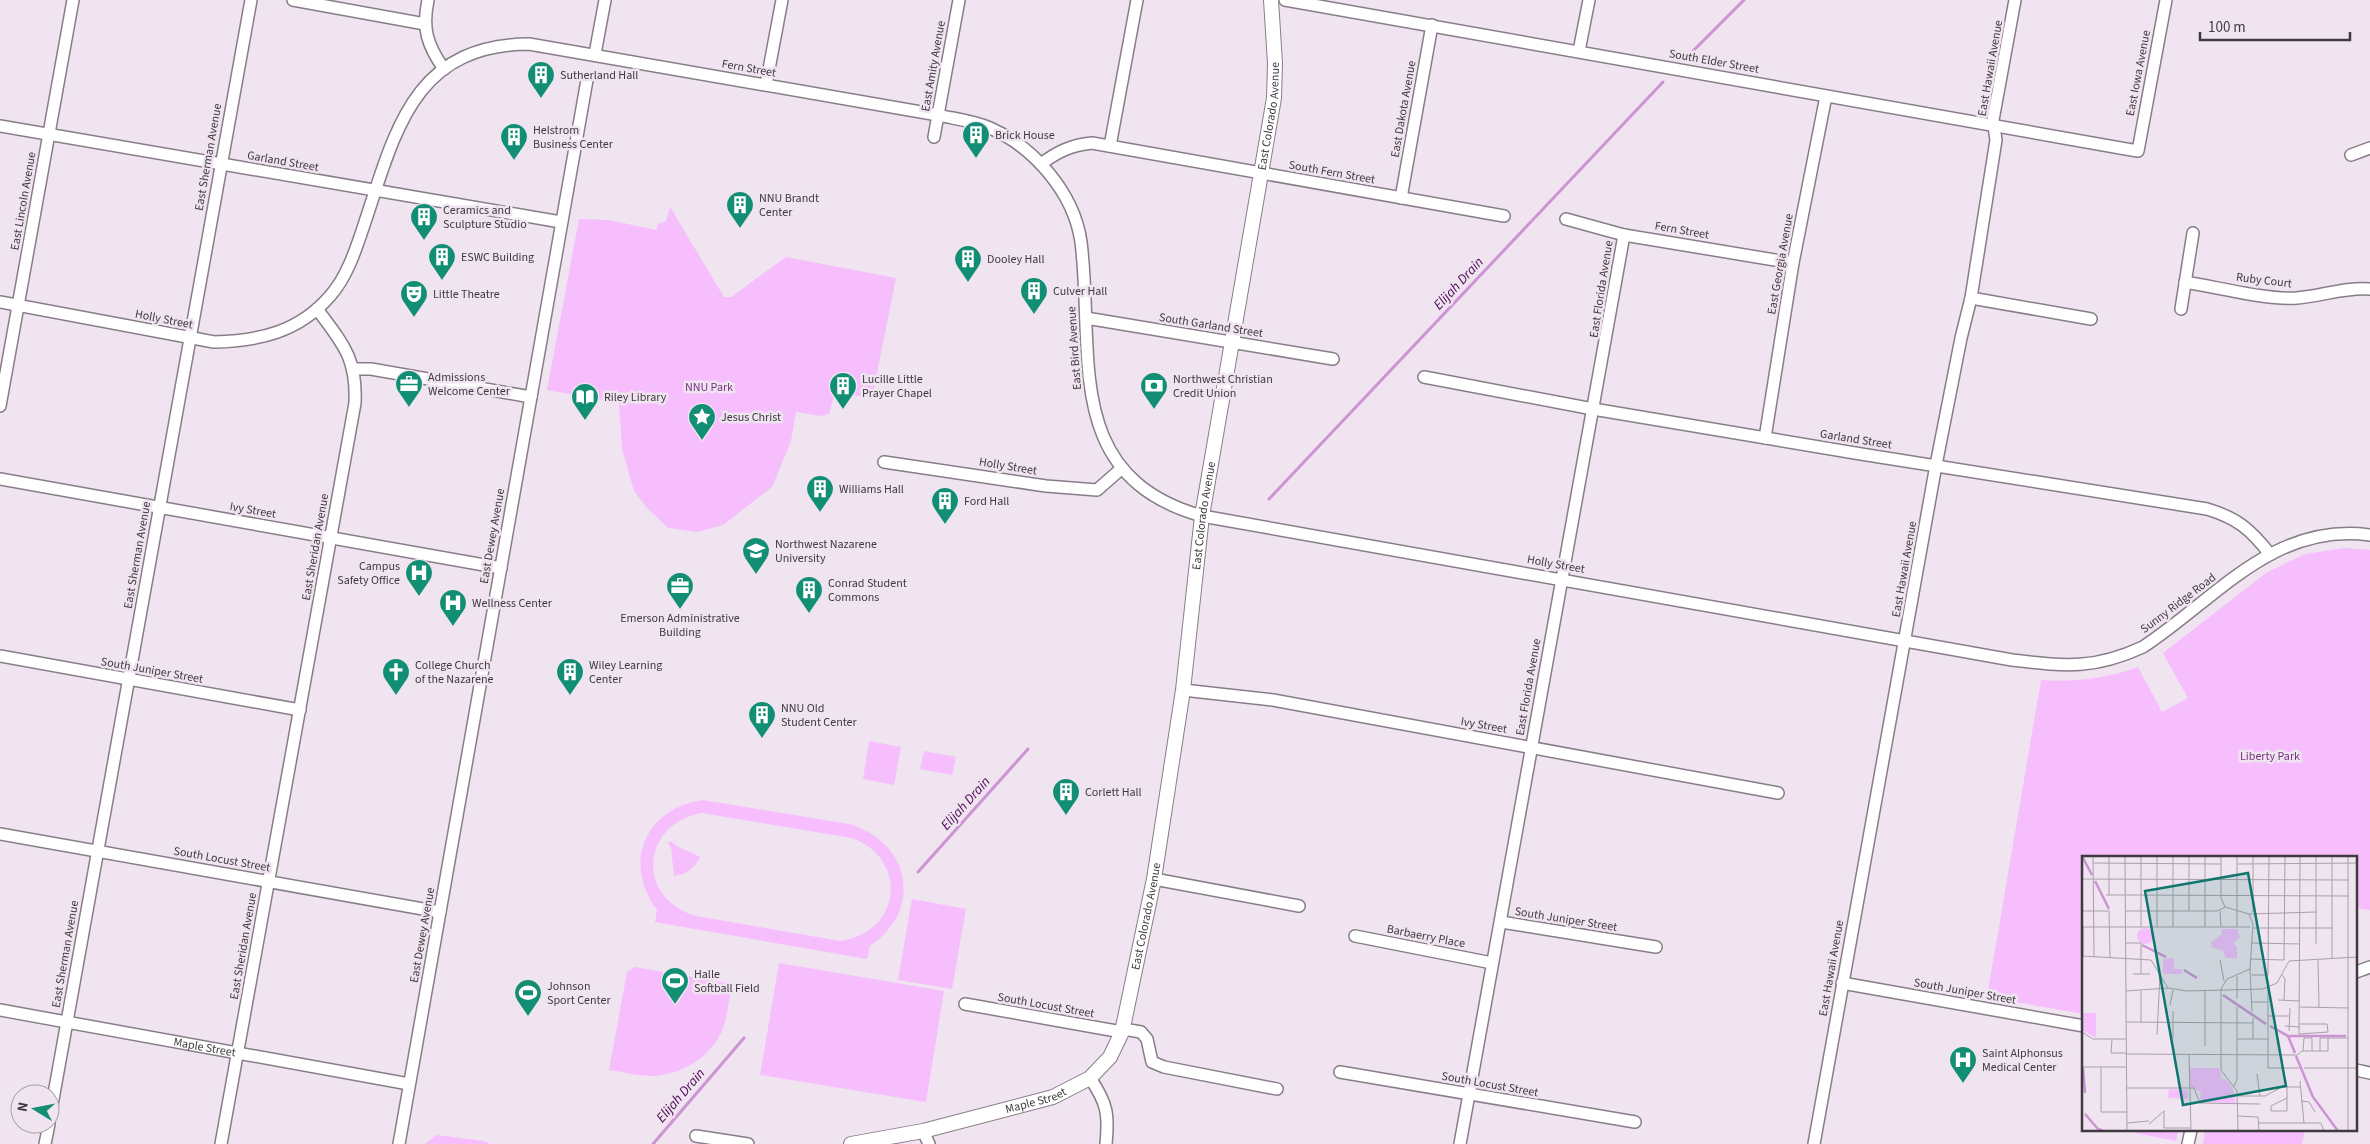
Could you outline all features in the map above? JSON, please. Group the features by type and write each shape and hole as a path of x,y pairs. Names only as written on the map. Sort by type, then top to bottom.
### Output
{"main road":[{"name":"East Colorado Avenue","path":"1122,1030 1154,879 1183,690 1202,516 1263,174 1274,98 1275,55 1272,0"},
{"name":"Maple Street","path":"851,1144 923,1131 1053,1097 1090,1078 1110,1057 1122,1030"}],"street":[{"name":"East Lincoln Avenue","path":"0,406 73,0"},
{"name":"East Sherman Avenue","path":"56,1084 251,0"},
{"path":"293,0 425,24"},
{"path":"317,309 331,295 344,275 406,111 418,94 444,69 432,51 425,24 428,0"},
{"path":"595,54 605,0"},
{"path":"766,85 782,0"},
{"name":"East Amity Avenue","path":"934,137 959,0"},
{"path":"1110,146 1137,0"},
{"name":"South Elder Street","path":"1285,0 1579,51 1826,96 1858,104 2138,151"},
{"path":"1579,51 1589,0"},
{"name":"East Hawaii Avenue","path":"1814,1144 1936,466 1961,338 1971,298 1996,140 1993,120 2016,0"},
{"name":"East Iowa Avenue","path":"2138,151 2166,0"},
{"name":"East Dakota Avenue","path":"1401,198 1432,26"},
{"name":"Fern Street","path":"444,69 471,53 508,44 529,44 595,54 938,115 990,128 1018,144 1041,164"},
{"name":"East Dewey Avenue","path":"399,1144 587,80"},
{"name":"East Georgia Avenue","path":"1765,438 1793,263 1826,96"},
{"name":"Garland Street","path":"0,126 561,222"},
{"name":"South Fern Street","path":"1041,164 1059,151 1078,145 1110,146 1504,216"},
{"path":"2351,155 2370,148"},
{"name":"East Bird Avenue","path":"1041,164 1059,188 1073,214 1080,240 1090,393 1100,431 1121,469 1148,493 1175,508 1202,516"},
{"name":"Fern Street","path":"1566,220 1624,235 1793,263"},
{"path":"2181,309 2193,233"},
{"name":"East Florida Avenue","path":"1460,1144 1624,235"},
{"name":"Ruby Court","path":"2185,282 2297,298 2352,288 2370,289"},
{"path":"1971,298 2091,320"},
{"name":"Holly Street","path":"0,302 214,342 244,342 276,334 298,323 317,309"},
{"name":"East Sheridan Avenue","path":"221,1144 355,403 354,369 337,336 317,309"},
{"name":"South Garland Street","path":"1086,318 1333,359"},
{"path":"354,369 370,369 531,397"},
{"name":"Garland Street","path":"1424,377 1593,409 1765,438 2207,509 2239,521 2257,537 2269,553"},
{"name":"Holly Street","path":"884,462 1046,486 1097,490 1121,469"},
{"name":"Ivy Street","path":"0,479 501,568"},
{"name":"Holly Street","path":"1202,516 1905,641"},
{"name":"Sunny Ridge Road","path":"1905,641 2012,660 2065,666 2092,664 2120,658 2143,647 2269,553 2302,539 2330,534 2370,535"},
{"name":"South Juniper Street","path":"0,656 300,710"},
{"name":"Ivy Street","path":"1183,690 1273,700 1778,793"},
{"name":"South Locust Street","path":"0,834 440,912"},
{"path":"1154,879 1299,906"},
{"name":"South Juniper Street","path":"1501,922 1656,947"},
{"name":"Barbaerry Place","path":"1355,936 1492,963"},
{"path":"2358,971 2370,967"},
{"name":"South Juniper Street","path":"1842,983 2082,1026"},
{"name":"South Locust Street","path":"965,1004 1141,1032 1147,1039 1152,1062 1164,1067 1277,1090"},
{"name":"Maple Street","path":"0,1010 409,1084"},
{"name":"South Locust Street","path":"1340,1072 1635,1122"},
{"path":"1090,1078 1100,1093 1108,1118 1106,1144"},
{"path":"923,1131 930,1144"},
{"path":"696,1136 748,1144"}],"green space":[{"name":"NNU Park","path":"670,207 724,297 731,297 786,257 896,278 872,398 835,392 829,414 822,416 796,412 791,441 772,487 723,525 697,532 668,528 647,508 634,491 622,449 619,403 547,390 579,219 609,220 656,230 658,224 666,221"},
{"name":"Liberty Park","path":"2345,548 2370,550 2370,910 2358,908 2358,856 2082,856 2082,1014 1987,997 2041,680 2090,679 2138,667 2162,712 2188,698 2163,653 2266,573 2305,554"},
{"path":"869,741 901,747 894,785 863,779"},
{"path":"924,751 956,757 952,775 920,769"},
{"path":"702,800 849,824 870,833 886,845 897,861 903,878 903,896 898,914 887,931 870,946 867,959 655,922 657,910 647,892 641,874 641,857 645,841 653,826 666,814 682,805","holes":["702,813 851,838 870,848 882,861 889,877 891,894 886,910 876,924 861,935 840,941 696,916 676,907 663,894 655,879 653,862 657,846 666,831 681,820"]},
{"path":"671,841 675,845 700,857 690,870 674,876 671,848 668,843"},
{"path":"912,899 966,909 952,989 898,980"},
{"path":"779,963 944,991 926,1102 760,1075"},
{"name":"Halle Softball Field","path":"635,967 732,984 724,1026 719,1037 705,1055 686,1068 664,1075 652,1076 609,1070 627,972"},
{"path":"2135,1132 2178,1132 2176,1141"},
{"path":"2205,1132 2305,1132 2302,1144 2203,1144"},
{"path":"437,1135 484,1141 490,1144 425,1144"}],"waterway":[{"name":"Elijah Drain","path":"1686,58 1744,0"},
{"name":"Elijah Drain","path":"1269,499 1663,82"},
{"name":"Elijah Drain","path":"918,872 1028,749"},
{"name":"Elijah Drain","path":"653,1144 744,1038"}],"place":[{"name":"Sutherland Hall","path":"541,99"},
{"name":"Brick House","path":"976,159"},
{"name":"Helstrom Business Center","path":"514,161"},
{"name":"NNU Brandt Center","path":"740,229"},
{"name":"Ceramics and Sculpture Studio","path":"424,241"},
{"name":"ESWC Building","path":"442,281"},
{"name":"Dooley Hall","path":"968,283"},
{"name":"Culver Hall","path":"1034,315"},
{"name":"Little Theatre","path":"414,318"},
{"name":"Admissions Welcome Center","path":"409,408"},
{"name":"Lucille Little Prayer Chapel","path":"843,410"},
{"name":"Northwest Christian Credit Union","path":"1154,410"},
{"name":"Riley Library","path":"585,421"},
{"name":"Jesus Christ","path":"702,441"},
{"name":"Williams Hall","path":"820,513"},
{"name":"Ford Hall","path":"945,525"},
{"name":"Northwest Nazarene University","path":"756,575"},
{"name":"Campus Safety Office","path":"419,597"},
{"name":"Emerson Administrative Building","path":"680,610"},
{"name":"Conrad Student Commons","path":"809,614"},
{"name":"Wellness Center","path":"453,627"},
{"name":"College Church of the Nazarene","path":"396,696"},
{"name":"Wiley Learning Center","path":"570,696"},
{"name":"NNU Old Student Center","path":"762,739"},
{"name":"Corlett Hall","path":"1066,816"},
{"name":"Halle Softball Field","path":"675,1005"},
{"name":"Johnson Sport Center","path":"528,1017"},
{"name":"Saint Alphonsus Medical Center","path":"1963,1084"}]}
